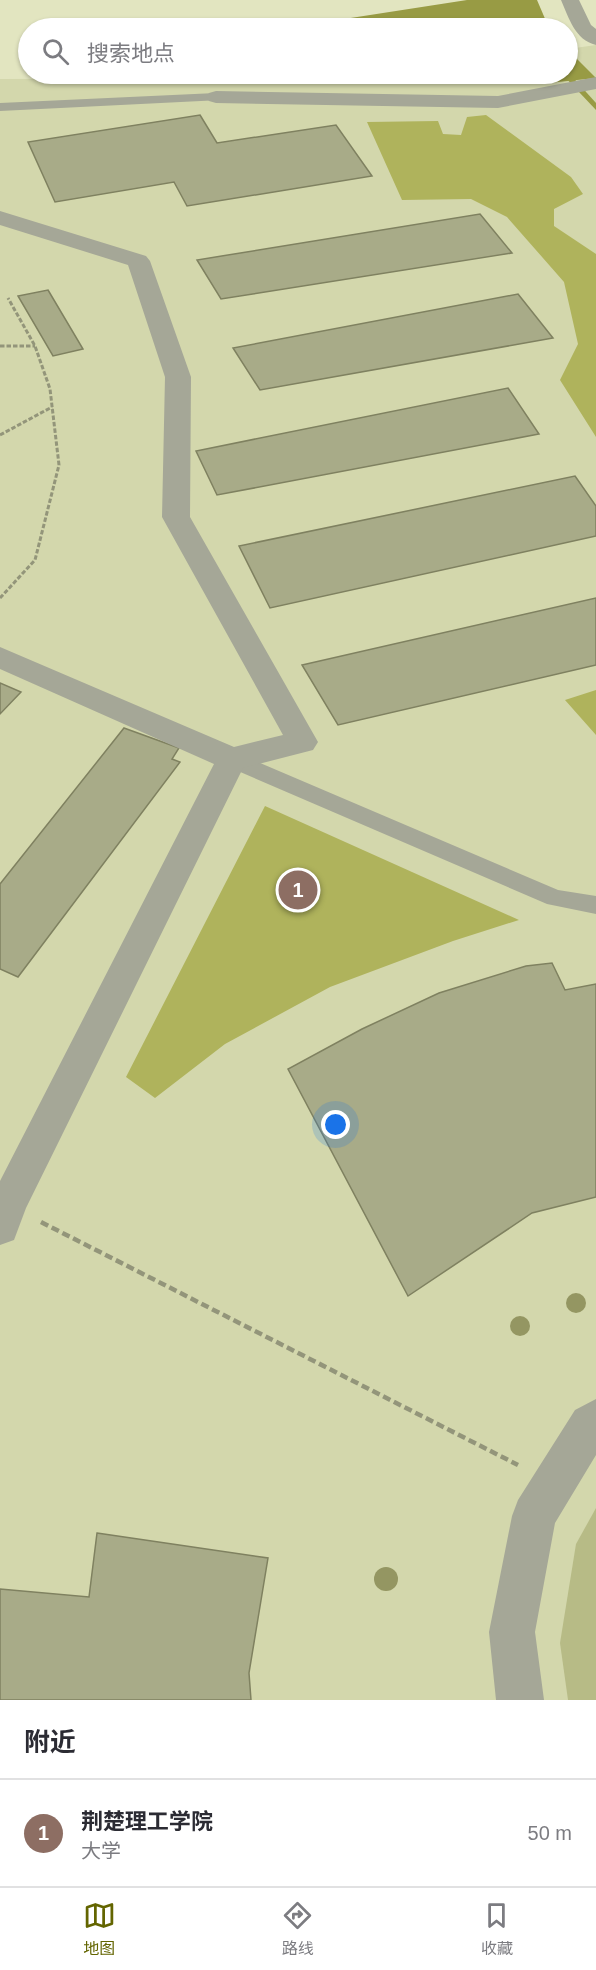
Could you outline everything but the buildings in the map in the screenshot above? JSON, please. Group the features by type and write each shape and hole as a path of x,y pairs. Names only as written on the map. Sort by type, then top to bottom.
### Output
{"street":[{"path":"570,0 583,28 596,39"},
{"path":"216,97 498,102 596,83"},
{"path":"0,218 138,261 178,377 176,517 302,742 232,759 0,657"},
{"path":"4,1216 232,759"},
{"path":"520,1700 512,1632 534,1516 590,1425 596,1420"}],"lane":[{"path":"0,108 216,97"},
{"path":"232,759 555,898 596,905"}],"path":[{"path":"0,598 35,560 59,465 50,389 35,346 8,298"},
{"path":"0,346 35,346"},
{"path":"0,435 52,406"},
{"path":"4,1216 554,1484"}],"shaded area":[{"path":"467,0 537,0 545,18 351,18"},
{"path":"596,45 596,1700 0,1700 0,79 18,79 18,84 578,84 578,48"},
{"path":"578,60 596,78 578,80"},
{"path":"596,1508 596,1700 568,1700 560,1643 576,1544"}],"green space":[{"path":"486,115 571,177 583,194 554,209 554,226 596,254 596,437 560,380 578,344 564,282 507,217 471,199 402,200 367,122 438,121 443,134 461,135 467,117"},
{"path":"596,690 596,735 565,700"},
{"path":"265,806 519,920 453,941 330,987 225,1044 155,1098 126,1077"}],"waterway":[{"path":"575,84 596,108"}],"place":[{"name":"荆楚理工学院","path":"298,890"}]}
